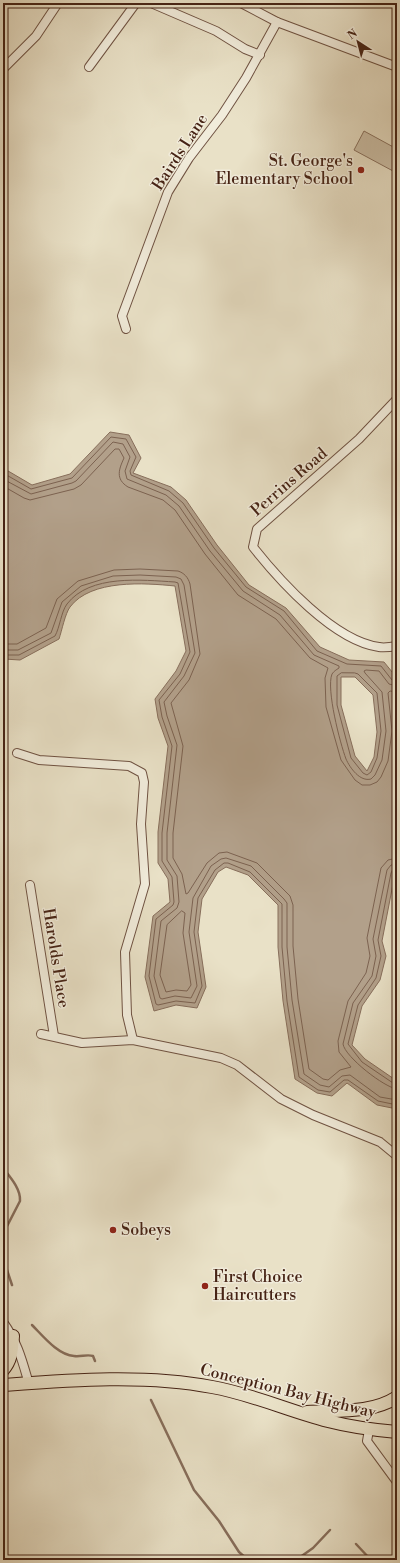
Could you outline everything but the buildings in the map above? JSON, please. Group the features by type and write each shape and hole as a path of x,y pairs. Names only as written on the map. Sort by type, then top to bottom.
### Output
{"main road":[{"path":"3,1370 9,1362 11,1356 13,1336"},
{"name":"Conception Bay Highway","path":"3,1385 127,1380 185,1383 228,1390 301,1412 328,1422 369,1430 397,1432"},
{"path":"301,1412 363,1409 384,1404 397,1397"}],"street":[{"path":"3,69 36,36 58,3"},
{"path":"89,67 136,3"},
{"path":"151,3 216,31 245,49 260,55"},
{"path":"241,3 277,22 397,67"},
{"name":"Bairds Lane","path":"126,329 122,316 168,192 190,158 222,115 260,55 277,22"},
{"name":"Perrins Road","path":"397,399 359,439 256,529 253,547 277,576 329,624 356,640 379,647 397,646"},
{"path":"17,754 39,760 129,766 142,773 144,782 141,824 145,884 126,952 127,1015 133,1040"},
{"name":"Harolds Place","path":"30,885 54,1036"},
{"path":"42,1034 82,1043 133,1040 221,1058 237,1065 282,1099 313,1115 380,1142 397,1156"},
{"path":"3,1322 13,1336 20,1353 29,1384"},
{"path":"369,1430 367,1441 397,1482"}],"shaded area":[{"path":"364,131 397,149 397,164 393,171 354,150"}],"water":[{"path":"110,432 129,435 141,458 133,473 171,487 186,500 217,545 249,585 286,608 320,647 349,660 384,662 397,678 397,767 395,770 397,863 382,941 386,956 380,980 362,1006 352,1045 365,1059 397,1081 397,1109 377,1105 347,1083 332,1096 317,1093 295,1079 283,1001 278,947 278,905 248,875 226,867 218,872 202,899 198,932 206,987 197,1008 176,1005 154,1011 145,977 153,916 170,902 168,879 158,863 158,832 168,746 158,718 155,699 176,671 186,651 175,586 134,584 105,587 91,591 79,598 68,610 59,639 20,660 4,659 3,657 3,468 32,485 70,474","holes":["341,677 355,677 373,695 377,732 374,757 367,771 355,756 341,705"]}],"waterway":[{"path":"3,1168 12,1179 20,1197 20,1201 3,1234"},
{"path":"3,1258 12,1285"},
{"path":"32,1325 51,1344 62,1352 74,1356 93,1356 95,1361"},
{"path":"151,1400 194,1490 219,1521 239,1552 248,1560"},
{"path":"296,1560 313,1548 330,1530"},
{"path":"356,1544 371,1560"}],"place":[{"name":"St. George's Elementary School","path":"361,170"},
{"name":"Sobeys","path":"113,1230"},
{"name":"First Choice Haircutters","path":"205,1286"}]}
